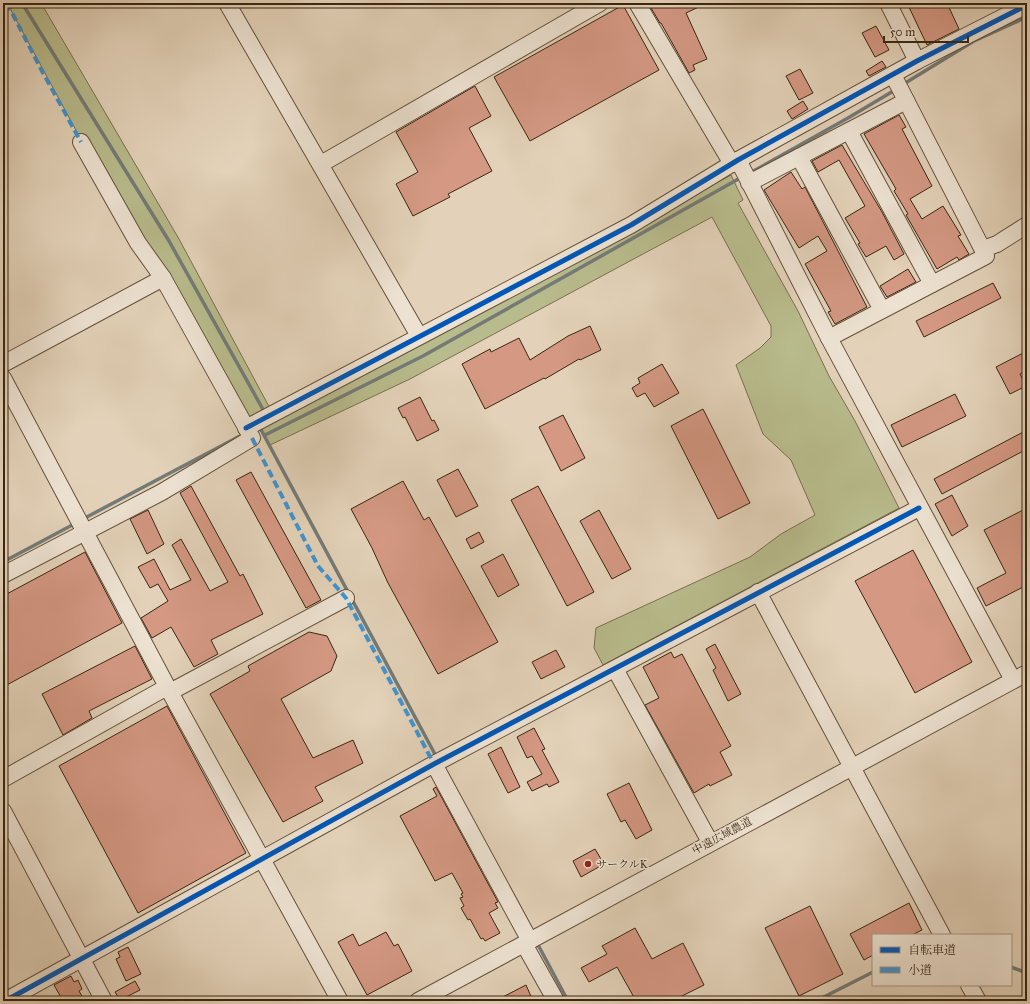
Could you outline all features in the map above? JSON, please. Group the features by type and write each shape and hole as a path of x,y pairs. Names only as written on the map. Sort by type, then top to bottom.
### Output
{"street":[{"path":"227,3 419,336"},
{"path":"321,164 600,3"},
{"path":"637,3 749,183 919,508 1020,676"},
{"path":"888,3 917,61"},
{"path":"246,428 631,225 735,162 917,61 1027,5"},
{"path":"829,338 986,256 893,75"},
{"path":"749,183 906,101"},
{"path":"849,131 932,284"},
{"path":"3,575 162,492 252,438 163,278 138,243 81,142"},
{"path":"799,157 882,310"},
{"path":"983,249 997,244 1027,226"},
{"path":"3,364 163,278"},
{"path":"3,378 87,532 169,689 340,1001"},
{"path":"5,1001 434,764 919,508"},
{"path":"758,592 941,934"},
{"path":"3,780 169,689 346,598"},
{"path":"615,669 710,842"},
{"name":"中遠広域農道","path":"418,1001 1020,676"},
{"path":"434,764 527,942 556,1001"},
{"path":"3,811 104,1001"},
{"path":"970,986 978,1001"}],"green space":[{"path":"7,3 41,3 179,239 273,414 249,426 116,204"},
{"path":"731,175 743,200 738,203 798,311 829,376 855,421 899,508 603,665 594,648 596,628 750,557 781,534 815,515 791,460 763,434 736,365 760,348 771,337 771,326 712,217 410,379 270,445 259,426"}],"building":[{"path":"648,3 707,3 686,13 707,59 693,65 695,70 689,73"},
{"path":"907,3 947,3 959,29 927,45"},
{"path":"623,5 659,70 530,141 494,77"},
{"path":"876,26 889,50 875,57 862,33"},
{"path":"882,61 886,67 869,76 866,71"},
{"path":"800,69 813,93 799,100 786,76"},
{"path":"475,86 491,116 469,128 492,171 448,194 450,197 413,216 396,184 418,172 396,132"},
{"path":"803,101 808,109 792,119 787,111"},
{"path":"899,115 906,127 902,129 932,186 910,199 922,219 943,206 961,235 958,236 969,254 959,260 957,257 937,269 906,215 908,214 894,191 896,189 864,134"},
{"path":"842,145 882,212 904,254 894,260 886,246 866,257 858,244 860,243 845,218 865,206 839,160 818,172 812,161"},
{"path":"791,172 802,189 805,187 867,307 835,324 828,312 831,311 805,264 827,251 818,236 799,248 764,190"},
{"path":"908,269 916,282 887,297 880,286"},
{"path":"993,283 1001,298 924,337 916,321"},
{"path":"590,326 601,350 580,360 579,359 545,379 544,378 485,409 462,364 490,349 491,352 519,338 530,360 568,336"},
{"path":"1027,351 1027,370 1020,374 1026,386 1010,394 996,367"},
{"path":"662,364 679,393 654,407 645,393 637,397 632,388 640,383 638,378"},
{"path":"955,394 966,416 902,447 891,425"},
{"path":"420,397 432,421 434,420 439,430 417,441 405,417 403,418 398,408"},
{"path":"703,409 750,503 718,519 671,426"},
{"path":"563,415 585,458 561,471 539,427"},
{"path":"1027,430 1027,449 942,494 934,479"},
{"path":"458,469 478,506 456,517 437,480"},
{"path":"251,472 321,600 306,608 236,480"},
{"path":"403,481 424,520 429,517 498,642 438,674 388,583 372,548 351,509"},
{"path":"191,486 240,576 243,574 263,614 211,640 218,654 194,667 171,627 152,638 141,618 168,601 158,584 150,588 138,567 154,559 170,590 191,580 172,545 181,539 210,591 228,582 180,493"},
{"path":"538,486 594,592 567,606 511,500"},
{"path":"952,495 968,526 952,536 935,504"},
{"path":"1027,508 1027,553 1022,555 1027,566 1027,585 986,606 977,588 1006,573 984,530"},
{"path":"148,510 164,544 147,554 130,519"},
{"path":"599,510 631,569 612,579 580,521"},
{"path":"479,532 484,542 471,549 466,539"},
{"path":"913,550 972,662 915,693 855,581"},
{"path":"85,552 122,623 3,687 3,596"},
{"path":"503,554 519,585 498,597 481,566"},
{"path":"309,632 327,636 337,656 331,671 281,699 313,758 353,740 363,763 315,787 323,801 283,822 210,694 250,671 248,666"},
{"path":"715,644 741,694 728,701 713,670 716,668 706,649"},
{"path":"135,646 152,679 89,711 92,718 63,735 42,694"},
{"path":"556,650 565,667 541,679 532,662"},
{"path":"671,652 674,658 682,654 731,746 720,752 732,775 710,786 709,784 694,793 645,705 659,698 643,667"},
{"path":"167,706 246,853 138,913 59,766"},
{"path":"534,728 545,749 542,750 559,782 549,787 547,784 532,791 527,782 542,774 532,756 527,758 517,737"},
{"path":"501,747 520,787 508,793 488,754"},
{"path":"629,783 652,830 636,839 625,820 621,822 607,794"},
{"path":"436,787 498,902 495,903 498,908 489,913 500,933 485,941 483,938 481,939 470,919 468,920 461,908 464,906 460,898 463,897 461,894 463,893 452,873 435,881 400,816 437,796 433,789"},
{"path":"595,849 604,864 581,877 573,861"},
{"path":"909,903 922,930 914,934 872,934 872,956 864,960 850,934"},
{"path":"810,906 843,974 799,996 765,928"},
{"path":"635,928 652,959 683,943 704,985 672,1001 636,1001 617,967 589,982 581,968 607,954 602,946"},
{"path":"386,932 394,946 398,944 412,971 367,995 338,942 353,934 359,946"},
{"path":"128,947 141,974 126,981 116,959 120,957 118,952"},
{"path":"71,976 74,982 78,980 82,989 79,991 85,1001 63,1001 54,985"},
{"path":"135,981 140,990 120,1000 115,992"},
{"path":"526,985 533,1001 495,1001"}],"waterway":[{"path":"22,3 169,241 265,413"},
{"path":"902,85 974,41 1027,17"},
{"path":"750,173 895,90"},
{"path":"265,435 423,356 742,177"},
{"path":"259,426 437,758"},
{"path":"83,519 240,436"},
{"path":"3,562 76,523"},
{"path":"536,941 568,1001"},
{"path":"1012,967 1027,973"},
{"path":"816,1001 872,973"}],"marked path":[{"path":"7,3 81,142"},
{"path":"252,438 318,566 346,598 434,764"}],"cycle path":[{"path":"246,428 631,225 738,160 917,61 1027,5"},
{"path":"5,1001 434,764 919,508"}],"place":[{"name":"サークルK","path":"588,864"}]}
